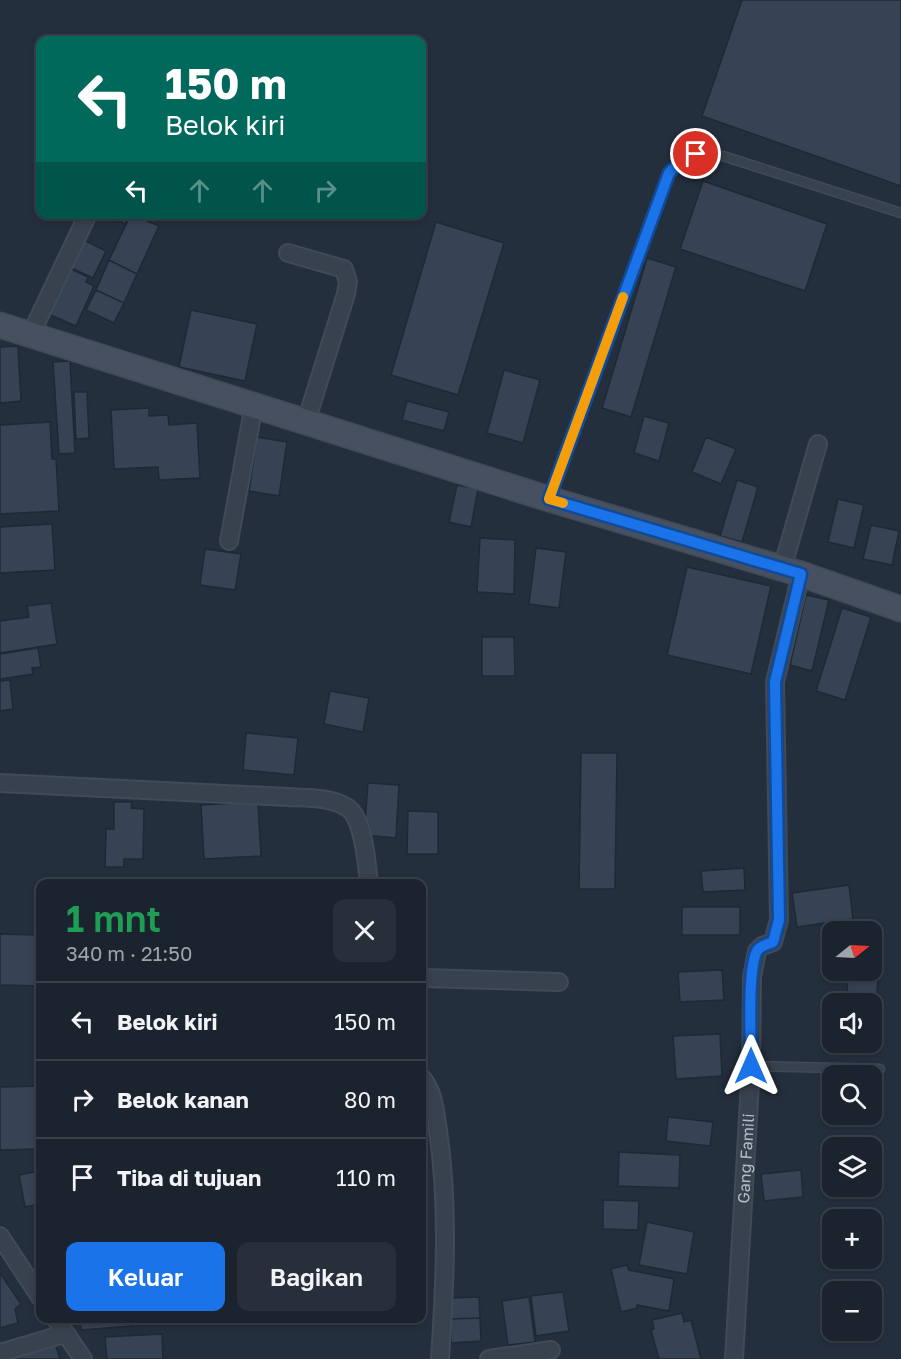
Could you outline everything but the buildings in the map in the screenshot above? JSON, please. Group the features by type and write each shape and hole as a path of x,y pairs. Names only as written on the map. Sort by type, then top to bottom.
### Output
{"street":[{"path":"31,334 86,219"},
{"path":"288,253 344,269 348,282 306,422"},
{"path":"0,325 549,499 791,572 901,609"},
{"path":"229,541 254,405"},
{"name":"Gang Famili","path":"734,1359 751,1066 752,977 757,951 762,946 773,942 779,920 775,682 791,572 818,444"},
{"path":"0,783 288,797 337,803 354,814 363,842 368,879"},
{"path":"426,978 559,982"},
{"path":"426,1084 435,1109 444,1185 446,1268 440,1359"},
{"path":"0,1236 36,1291"},
{"path":"58,1323 83,1359"},
{"path":"0,1353 64,1334"},
{"path":"496,1359 551,1350"}],"lane":[{"path":"549,499 669,173 681,161 696,154 723,156 901,213"},
{"path":"751,1066 822,1068"}],"slow traffic":[{"path":"563,503 549,499 623,297"}],"route":[{"path":"696,154 681,161 669,173 549,499 801,574 775,682 779,920 773,942 762,946 757,951 752,977 751,1066"}]}
